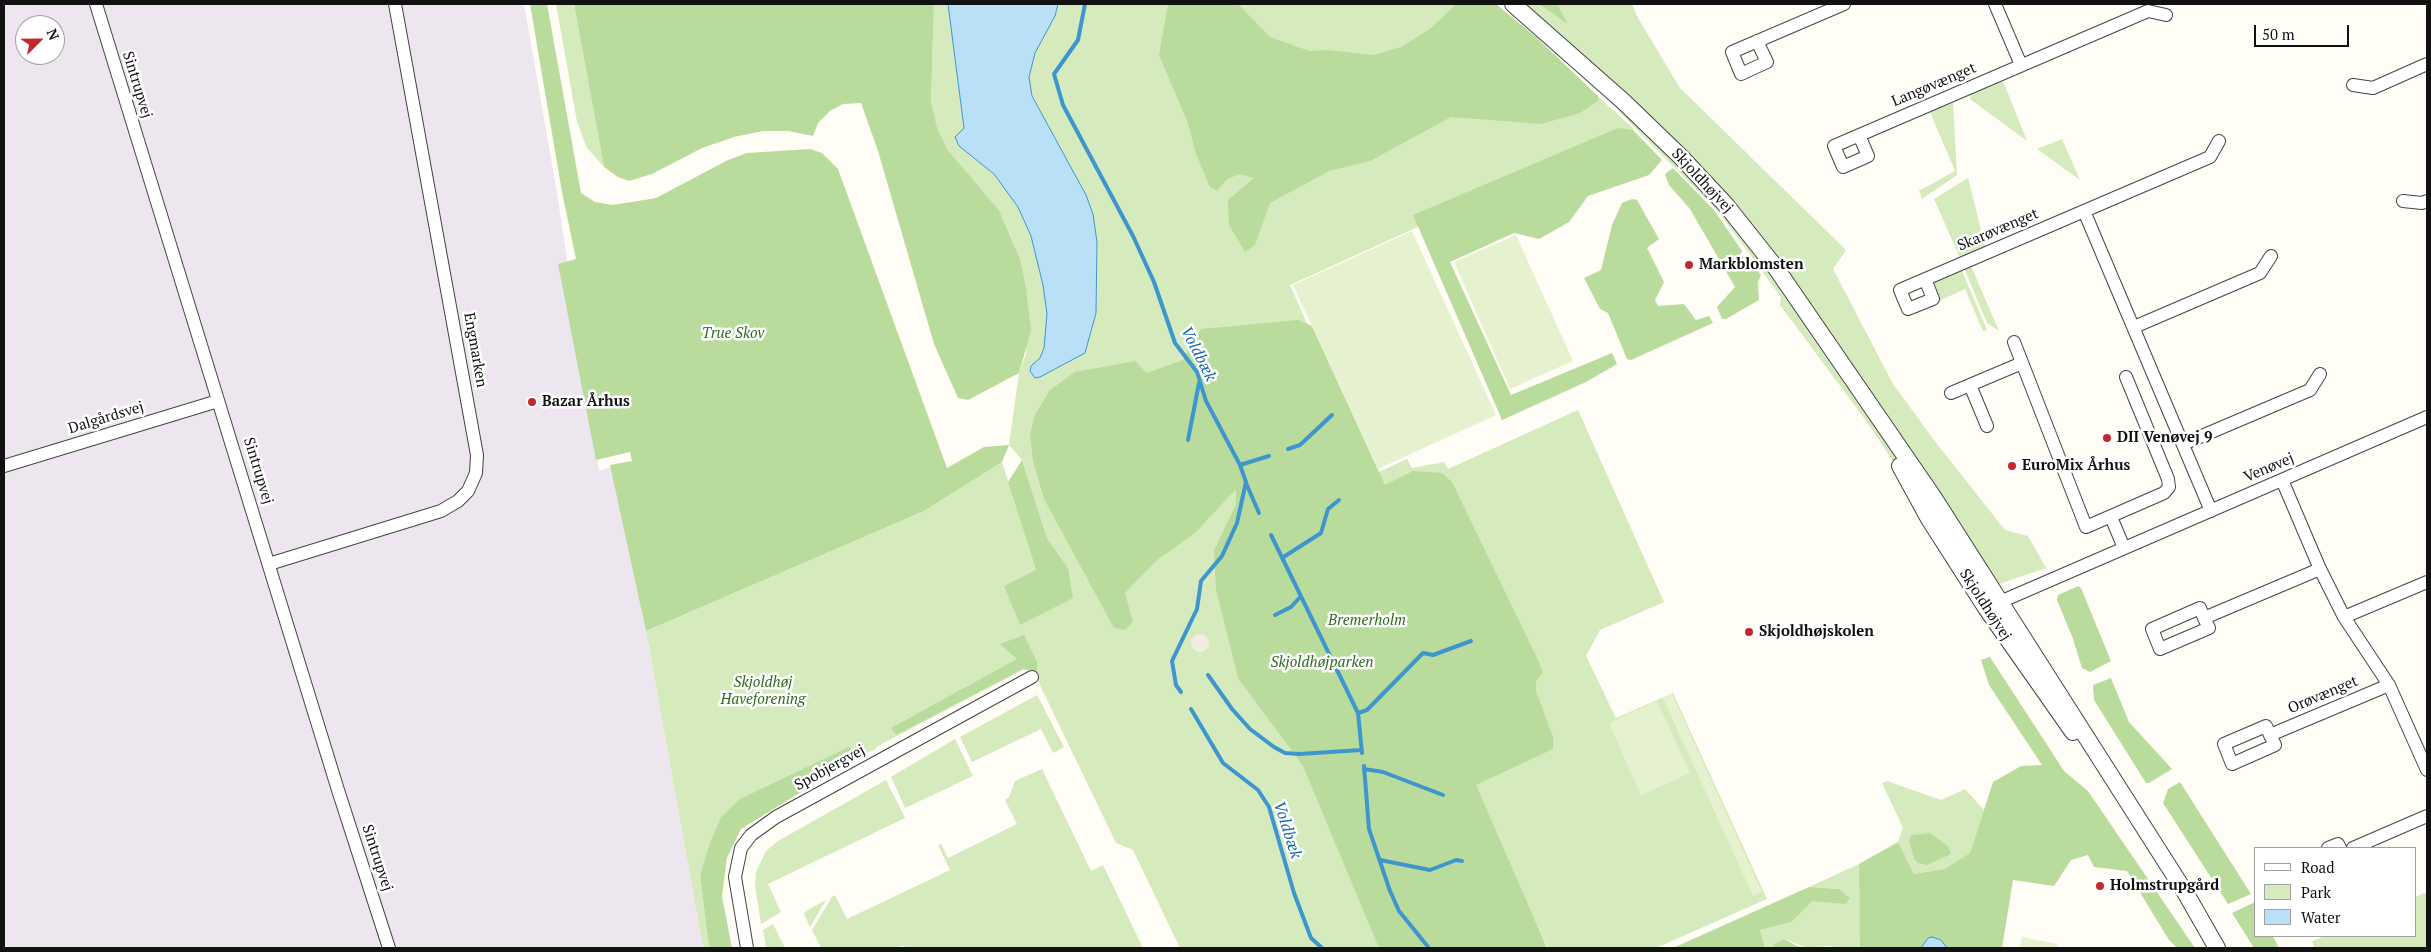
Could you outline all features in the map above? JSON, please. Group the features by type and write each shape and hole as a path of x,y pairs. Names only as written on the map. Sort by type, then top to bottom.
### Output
{"street":[{"name":"Sintrupvej","path":"96,4 340,798 389,948"},
{"name":"Engmarken","path":"269,564 441,511 458,501 468,491 476,473 477,455 396,4"},
{"name":"Skjoldhøjvej","path":"1513,4 1624,102 1681,157 1726,205 1776,268 1934,498 1993,605 2132,810 2185,892 2217,948"},
{"path":"1758,41 1844,4"},
{"path":"1995,4 2021,65"},
{"name":"Langøvænget","path":"1859,135 2148,11 2166,16"},
{"path":"2353,85 2373,88 2427,64"},
{"name":"Skarøvænget","path":"1925,279 2210,157 2219,141"},
{"path":"2403,201 2422,203 2427,201"},
{"path":"2084,211 2211,511"},
{"path":"2134,327 2260,273 2271,256"},
{"path":"2014,342 2086,526 2164,493 2170,484 2126,377"},
{"path":"1951,393 2022,363"},
{"path":"2183,444 2310,390 2320,374"},
{"path":"1970,385 1987,426"},
{"name":"Dalgårdsvej","path":"4,466 218,401"},
{"name":"Venøvej","path":"1993,605 2427,418"},
{"name":"Orøvænget","path":"2282,480 2320,569 2344,617 2389,686 2427,770"},
{"path":"2111,517 2124,548"},
{"path":"2204,618 2320,569"},
{"path":"2344,617 2427,582"},
{"name":"Spobjergvej","path":"747,948 735,877 741,848 751,835 766,823 870,764 1032,677"},
{"name":"Orøvænget","path":"2270,735 2389,686"},
{"path":"2355,847 2427,816"}],"shaded area":[{"path":"4,4 524,4 557,193 599,471 616,465 703,948 4,948"},
{"path":"1200,634 1206,637 1209,643 1206,649 1200,652 1194,649 1191,643 1194,637"}],"green space":[{"name":"True Skov","path":"530,4 547,4 581,193 595,202 612,205 632,202 656,198 728,160 747,153 810,149 822,153 838,169 947,468 984,447 1009,445 1002,462 924,511 646,631 610,465 632,461 630,452 596,460 558,264 576,259 562,192"},
{"path":"556,4 574,4 604,167 587,148 577,122"},
{"path":"574,4 934,4 931,101 937,127 947,149 999,210 1020,259 1026,288 1031,331 1019,373 968,400 958,398 934,344 878,151 861,103 843,104 830,111 818,123 813,136 788,131 763,131 734,137 702,148 652,174 629,181 618,177 604,167"},
{"name":"Skjoldhøjparken","path":"934,4 1495,4 1634,129 1290,285 1374,474 1407,459 1412,468 1444,462 1448,469 1578,410 1664,602 1600,630 1586,656 1616,718 1673,693 1767,899 1656,948 1548,948 1532,914 1547,948 1180,948 1133,850 1116,843 1037,679 1036,663 876,747 876,749 717,830 700,875 709,948 703,948 646,631 924,511 1002,462 1036,570 1068,568 1047,538 1022,460 1009,445 1019,373 1026,354 1020,259 999,210 947,149 937,127 931,101"},
{"path":"1168,4 1238,4 1270,37 1309,51 1328,50 1373,55 1401,47 1430,29 1456,4 1496,4 1536,37 1598,96 1599,100 1580,113 1541,124 1451,117 1370,161 1329,171 1270,203 1255,245 1245,252 1229,225 1228,200 1254,178 1240,174 1227,179 1217,191 1210,187 1196,154 1188,123 1159,55"},
{"path":"1519,4 1632,4 1638,18 1680,88 1846,250 1833,269 1893,384 1937,444 2005,530 2028,536 2046,568 1979,591 1867,422 1780,305 1781,297 1717,210 1633,126"},
{"path":"1539,4 1557,4 1568,24"},
{"path":"2003,81 2027,141 1970,99 1971,94"},
{"path":"1953,103 1957,175 1922,199 1919,191 1955,171 1930,112"},
{"path":"1618,128 1633,130 1662,160 1649,175 1588,196 1569,222 1539,239 1514,233 1450,262 1511,395 1612,353 1617,364 1586,382 1502,420 1413,215"},
{"path":"2062,139 2080,180 2037,149"},
{"path":"1673,168 1714,210 1742,251 1740,255 1748,259 1761,275 1758,282 1759,300 1726,319 1722,319 1717,307 1735,287 1690,209 1669,185 1665,174"},
{"path":"1968,178 1985,246 1960,258 1934,199"},
{"path":"1632,199 1637,200 1659,239 1647,248 1664,282 1655,300 1658,306 1684,304 1696,320 1709,316 1713,323 1631,360 1627,359 1608,313 1600,309 1584,278 1601,270 1612,225 1622,203"},
{"path":"1412,231 1496,415 1378,469 1293,285"},
{"path":"1516,235 1573,361 1510,389 1454,262"},
{"path":"1971,266 1999,331 1987,323 1964,268"},
{"path":"1960,270 1987,330 1983,331 1965,289 1937,302 1931,284"},
{"name":"Bremerholm","path":"1298,320 1312,326 1385,485 1413,471 1442,473 1452,482 1538,660 1543,673 1536,681 1536,691 1553,737 1553,749 1476,785 1547,948 1379,948 1303,766 1238,678 1216,589 1214,551 1236,504 1236,489 1195,533 1157,560 1125,593 1133,622 1125,630 1114,628 1044,499 1033,461 1030,434 1035,415 1050,390 1075,372 1135,361 1147,373 1183,360 1201,329"},
{"path":"1022,460 1047,538 1068,568 1073,598 1020,625 1004,586 1036,570 1008,482"},
{"path":"2078,586 2081,588 2111,661 2090,672 2082,668 2073,639 2057,600 2058,595"},
{"path":"1024,635 1037,662 1037,672 1023,669 896,735 891,728 1017,659 1000,644"},
{"path":"1990,657 2064,771 2088,791 2195,948 2177,948 2169,940 2127,871 2094,867 2088,855 2071,860 2054,886 2013,880 2002,948 1860,948 1859,864 1898,842 1914,874 1944,869 1970,853 1993,782 2021,766 2042,765 1989,685 1981,660"},
{"path":"2111,678 2129,722 2172,769 2149,783 2146,783 2094,700 2093,685"},
{"path":"1672,694 1762,892 1753,896 1663,698"},
{"path":"1037,695 1064,747 1053,753 1041,729 972,762 960,737"},
{"path":"1657,701 1690,773 1641,795 1609,723"},
{"path":"955,739 973,776 905,808 891,777"},
{"path":"849,747 858,757 741,829 727,858 722,896 732,948 709,948 700,875 721,817 740,799"},
{"path":"1042,769 1091,871 1103,865 1143,948 908,948 903,946 891,948 821,948 812,930 832,897 835,895 847,919 950,870 938,845 941,844 948,858 1017,824 1005,800 1009,797 1015,781"},
{"path":"886,780 905,818 768,884 781,912 761,924 755,886 756,872 766,851 778,841"},
{"path":"1887,781 1941,800 1965,789 1984,810 1970,853 1944,869 1914,874 1898,842 1903,828 1882,783"},
{"path":"2180,782 2251,894 2228,904 2163,803 2168,789"},
{"path":"1930,833 1948,846 1951,854 1927,865 1918,863 1914,859 1909,840 1912,835"},
{"path":"1859,864 1861,948 1836,948 1830,946 1807,948 1784,939 1774,944 1773,948 1757,948 1765,946 1760,930 1792,922 1812,901 1839,889 1809,887"},
{"path":"1809,887 1839,889 1850,898 1846,904 1812,901 1792,922 1760,930 1765,947 1673,948"},
{"path":"2427,892 2427,948 2315,948 2312,941 2322,937 2416,937 2416,897"},
{"path":"826,900 810,927 804,914"},
{"path":"2254,902 2254,937 2274,937 2279,948 2254,948 2232,913"},
{"path":"773,924 785,948 766,948 763,930"},
{"path":"2022,937 2057,944 2056,948 2020,948"},
{"path":"1784,939 1797,946 1807,948 1773,948 1774,944"}],"water":[{"path":"948,4 1058,4 1055,16 1035,53 1029,77 1032,96 1086,195 1093,214 1097,242 1096,313 1085,353 1040,377 1035,378 1030,371 1031,366 1040,358 1044,348 1047,314 1043,285 1031,236 1018,207 994,174 959,146 955,137 964,128"},
{"path":"1932,937 1941,940 1947,948 1921,948 1928,938"}],"waterway":[{"name":"Voldbæk","path":"1085,4 1078,40 1054,74 1063,105 1133,236 1154,282 1175,343 1197,372 1206,401 1240,465 1246,482 1237,523 1222,556 1201,581 1197,609 1172,661 1176,685 1181,692"},
{"path":"1188,440 1199,383"},
{"path":"1288,449 1300,445 1332,415"},
{"path":"1240,465 1269,456"},
{"path":"1246,483 1259,513"},
{"path":"1282,558 1321,533 1328,509 1339,500"},
{"name":"Voldbæk","path":"1271,535 1358,713 1362,753"},
{"path":"1275,615 1291,607 1301,596"},
{"path":"1358,713 1367,710 1423,653 1433,655 1471,641"},
{"path":"1208,675 1232,709 1250,729 1285,753 1299,754 1361,750"},
{"name":"Voldbæk","path":"1191,709 1223,763 1258,790 1269,807 1294,893 1311,938 1322,948"},
{"name":"Voldbæk","path":"1364,766 1369,829 1390,891 1399,911 1429,948"},
{"path":"1364,769 1383,772 1443,795"},
{"path":"1380,860 1430,870 1456,860 1462,861"}],"place":[{"name":"Markblomsten","path":"1689,265"},
{"name":"Bazar Århus","path":"532,402"},
{"name":"DII Venøvej 9","path":"2107,438"},
{"name":"EuroMix Århus","path":"2012,466"},
{"name":"Skjoldhøjskolen","path":"1749,632"},
{"name":"Holmstrupgård","path":"2100,886"}],"park label":[{"name":"Skjoldhøj Haveforening","path":"763,692"}]}
